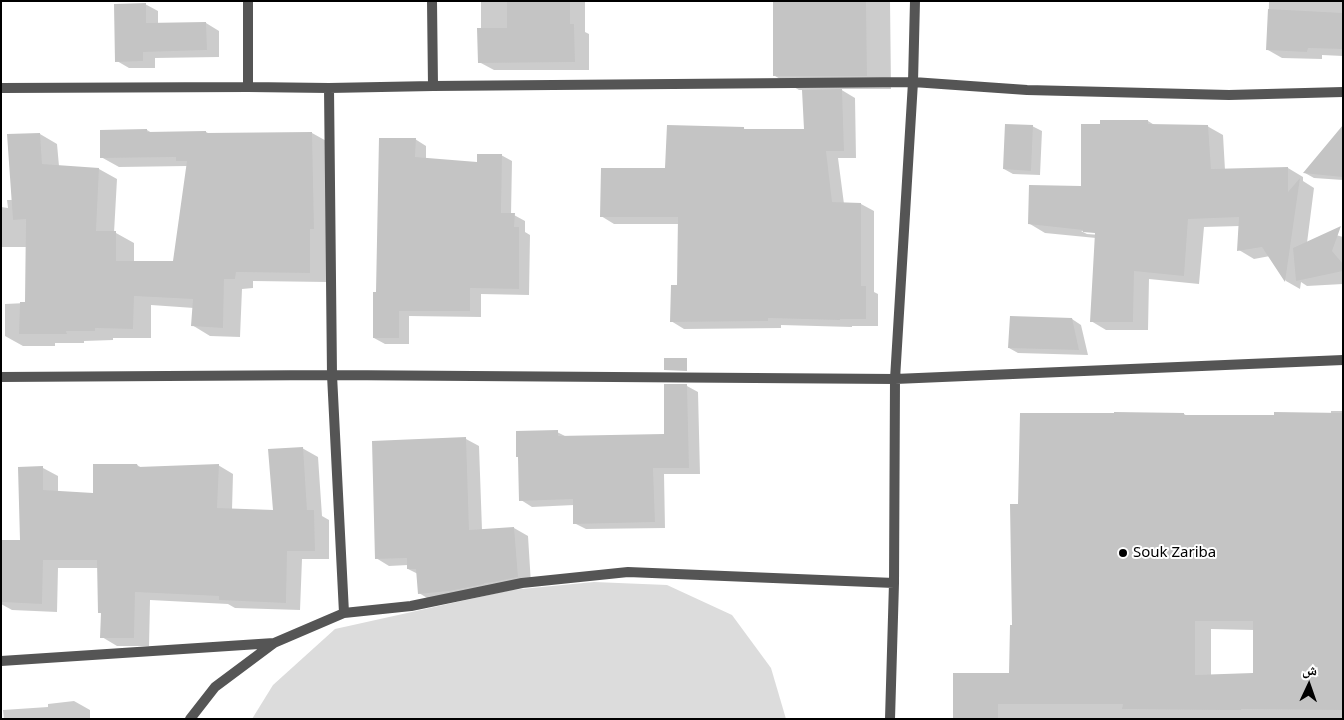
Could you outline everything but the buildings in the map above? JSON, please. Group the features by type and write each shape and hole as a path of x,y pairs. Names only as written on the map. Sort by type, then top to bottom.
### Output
{"street":[{"path":"248,1 248,87"},
{"path":"432,1 433,86"},
{"path":"890,719 894,583 894,378 913,82 915,1"},
{"path":"1,88 329,88 913,82 1027,90 1210,94 1343,92"},
{"path":"329,88 332,375 344,613"},
{"path":"1,377 332,375 894,378 1343,360"},
{"path":"190,719 215,687 274,643 344,613 411,606 522,583 628,572 894,583"},
{"path":"1,661 274,643"}],"shaded area":[{"path":"594,582 667,585 732,615 771,668 786,719 252,719 273,685 335,629 511,590"}],"place":[{"name":"Souk Zariba","path":"1123,553"}]}
